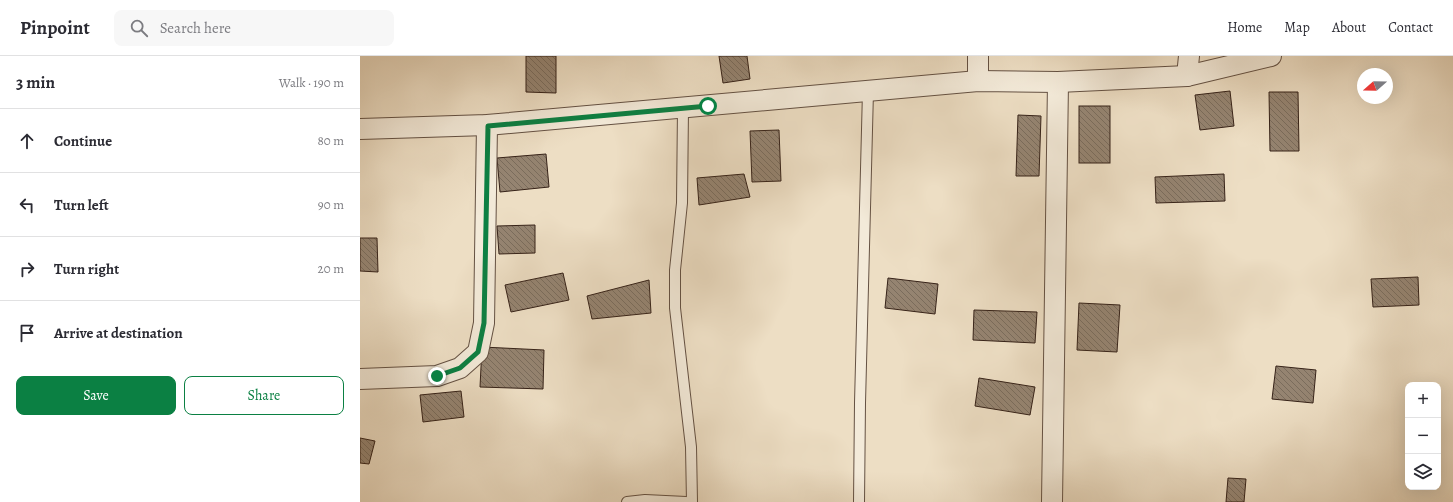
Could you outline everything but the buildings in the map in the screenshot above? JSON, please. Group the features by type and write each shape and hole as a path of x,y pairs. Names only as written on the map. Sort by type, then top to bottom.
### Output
{"street":[{"path":"978,56 978,81"},
{"path":"1188,56 1188,76"},
{"path":"360,129 488,126 978,81 1058,82 1188,76 1271,56"},
{"path":"1052,502 1058,82"},
{"path":"360,379 437,376 460,368 478,352 484,323 488,126"}],"lane":[{"path":"859,502 868,91"},
{"path":"683,108 682,203 675,270 675,308 691,447 692,502"},
{"path":"626,502 645,500 686,502"}],"route":[{"path":"437,376 460,368 478,352 484,323 488,126 708,106"}]}
